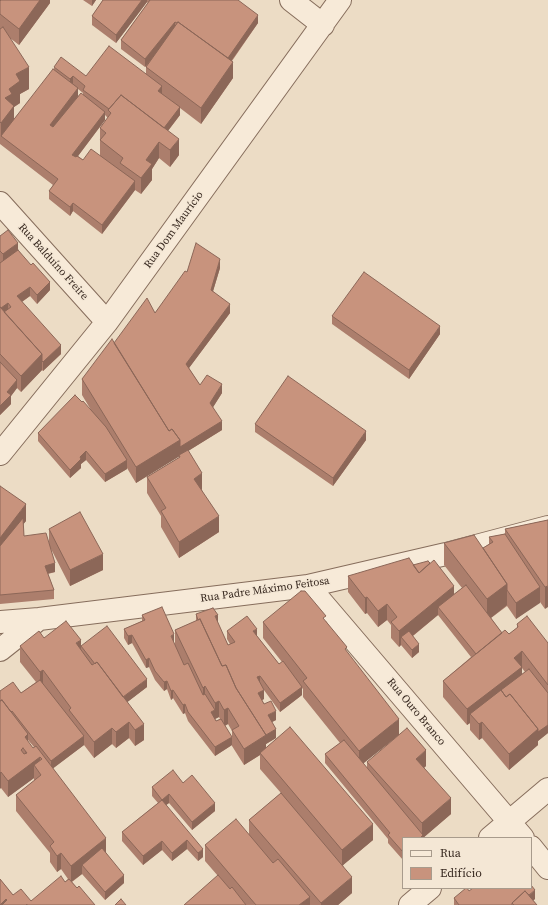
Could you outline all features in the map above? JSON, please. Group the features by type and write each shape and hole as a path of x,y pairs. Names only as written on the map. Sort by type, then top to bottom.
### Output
{"street":[{"path":"291,0 323,25"},
{"name":"Rua Dom Maurício","path":"0,454 106,322 340,0"},
{"name":"Rua Balduíno Freire","path":"0,203 106,322"},
{"name":"Rua Padre Máximo Feitosa","path":"0,622 39,619 308,586 446,554 548,527"},
{"name":"Rua Ouro Branco","path":"308,586 522,837"},
{"path":"0,650 39,619"},
{"path":"491,837 548,788"},
{"path":"532,848 548,868"},
{"path":"410,905 429,889"}],"building":[{"path":"1,0 40,0 19,29 0,14"},
{"path":"103,0 142,0 116,35 92,16"},
{"path":"150,0 238,0 258,15 228,58 178,22 175,22 145,59 121,40"},
{"path":"178,22 233,62 201,108 146,67"},
{"path":"3,27 29,67 16,74 20,81 9,89 12,94 5,98 14,106 1,123 0,29"},
{"path":"109,46 162,86 158,91 180,107 164,128 121,95 109,109 83,90 85,86 73,76 70,79 54,67 61,57 86,76"},
{"path":"53,69 78,88 50,125 53,127 81,93 105,112 72,155 83,160 91,149 135,181 102,225 73,203 70,207 49,191 58,179 1,136"},
{"path":"121,95 179,139 170,150 159,142 146,160 152,164 141,178 120,163 123,158 100,140 106,133 100,128 111,113 108,110"},
{"path":"8,230 18,243 3,254 0,251 0,236"},
{"path":"196,243 220,259 211,290 230,304 186,364 200,385 207,375 222,384 210,403 222,421 180,447 180,440 172,429 169,431 114,343 147,298 155,313 185,271 187,272"},
{"path":"18,250 31,265 33,263 50,282 37,295 30,287 17,296 61,345 43,362 42,354 4,312 11,307 8,303 1,308 0,307 0,263"},
{"path":"364,272 440,326 409,370 332,316"},
{"path":"0,307 42,354 21,376 0,354"},
{"path":"112,339 169,431 172,429 180,440 136,467 82,379"},
{"path":"0,362 17,380 7,392 11,395 0,406"},
{"path":"288,376 366,431 333,478 255,424"},
{"path":"75,395 82,402 83,401 106,427 127,460 105,474 86,451 80,457 81,459 70,470 38,433"},
{"path":"188,450 202,473 194,479 219,516 179,542 161,511 166,508 147,477 180,457 179,455"},
{"path":"0,486 26,504 0,538"},
{"path":"80,512 103,554 70,570 49,529"},
{"path":"23,518 24,536 46,533 55,563 45,566 54,590 0,595 0,546"},
{"path":"548,520 548,586 545,587 505,529"},
{"path":"505,534 540,587 516,603 507,590 507,584 483,548 493,542 489,537"},
{"path":"474,535 507,584 487,599 444,543"},
{"path":"409,558 419,573 434,560 454,586 399,631 391,622 397,617 387,604 378,611 367,597 365,598 348,576"},
{"path":"428,561 430,563 419,573 413,565"},
{"path":"466,585 502,633 476,654 438,607"},
{"path":"301,591 305,591 326,616 323,618 347,647 345,649 399,719 359,751 303,681 307,678 263,622"},
{"path":"162,607 174,634 171,636 184,665 188,663 203,695 205,694 215,710 211,712 216,721 221,719 232,737 215,747 188,712 185,704 183,705 173,690 171,691 167,681 164,682 155,671 149,658 146,660 132,635 128,636 124,629 145,620 142,615"},
{"path":"213,608 218,615 215,616 228,645 235,642 227,631 247,616 257,629 253,631 279,664 283,661 302,687 280,703 260,676 257,677 264,690 258,693 264,704 271,701 276,711 268,715 276,729 266,735 236,688 226,665 222,666 200,619 198,620 196,614"},
{"path":"527,616 548,643 548,685 522,651 514,658 522,667 467,709 443,681 505,630 509,634 518,627 517,624"},
{"path":"200,619 222,666 226,665 236,688 266,735 244,749 232,730 239,726 228,708 224,710 219,701 215,703 205,686 203,688 175,630"},
{"path":"66,621 81,640 76,643 92,665 97,662 144,724 135,730 129,722 116,732 112,728 94,742 69,710 71,708 43,670 40,672 20,646 39,631 44,638"},
{"path":"107,626 147,679 123,697 97,662 95,664 81,646"},
{"path":"409,631 419,644 412,650 401,637"},
{"path":"529,669 548,693 548,725 538,732 538,729 510,694 506,697 501,690"},
{"path":"40,680 84,736 51,761 12,711 11,712 2,700 0,701 0,691 13,682 21,693"},
{"path":"501,690 506,697 510,694 538,729 509,754 482,722 479,724 470,714"},
{"path":"2,700 28,734 25,737 33,748 36,746 106,838 71,866 61,853 57,856 50,846 54,842 16,795 41,775 34,765 42,759 40,757 8,781 1,772 0,773 0,701","holes":["23,748 27,753 24,754 21,750"]},
{"path":"290,727 373,824 342,850 260,753"},
{"path":"407,728 426,750 416,759 451,798 422,823 367,762"},
{"path":"344,740 423,835 421,837 402,837 402,851 388,835 390,833 325,754"},
{"path":"173,770 183,783 192,775 215,803 192,822 169,794 162,800 152,787"},
{"path":"281,793 352,877 321,903 249,820"},
{"path":"162,800 203,849 198,853 187,840 172,853 162,841 143,856 122,832"},
{"path":"236,819 273,863 278,859 310,897 299,905 256,905 205,845"},
{"path":"102,848 124,875 105,892 82,865"},
{"path":"218,875 230,889 232,887 246,905 184,905"},
{"path":"61,876 65,882 69,879 77,888 79,886 95,905 2,905 7,900 6,899 0,905 0,879 13,895 21,889 31,901"},
{"path":"532,886 535,890 529,895 525,891 512,903 512,905 459,905 454,898 465,889 468,889 469,891 472,889 532,889"},
{"path":"525,891 537,905 514,905 512,903"},
{"path":"121,899 126,905 115,905"}]}
